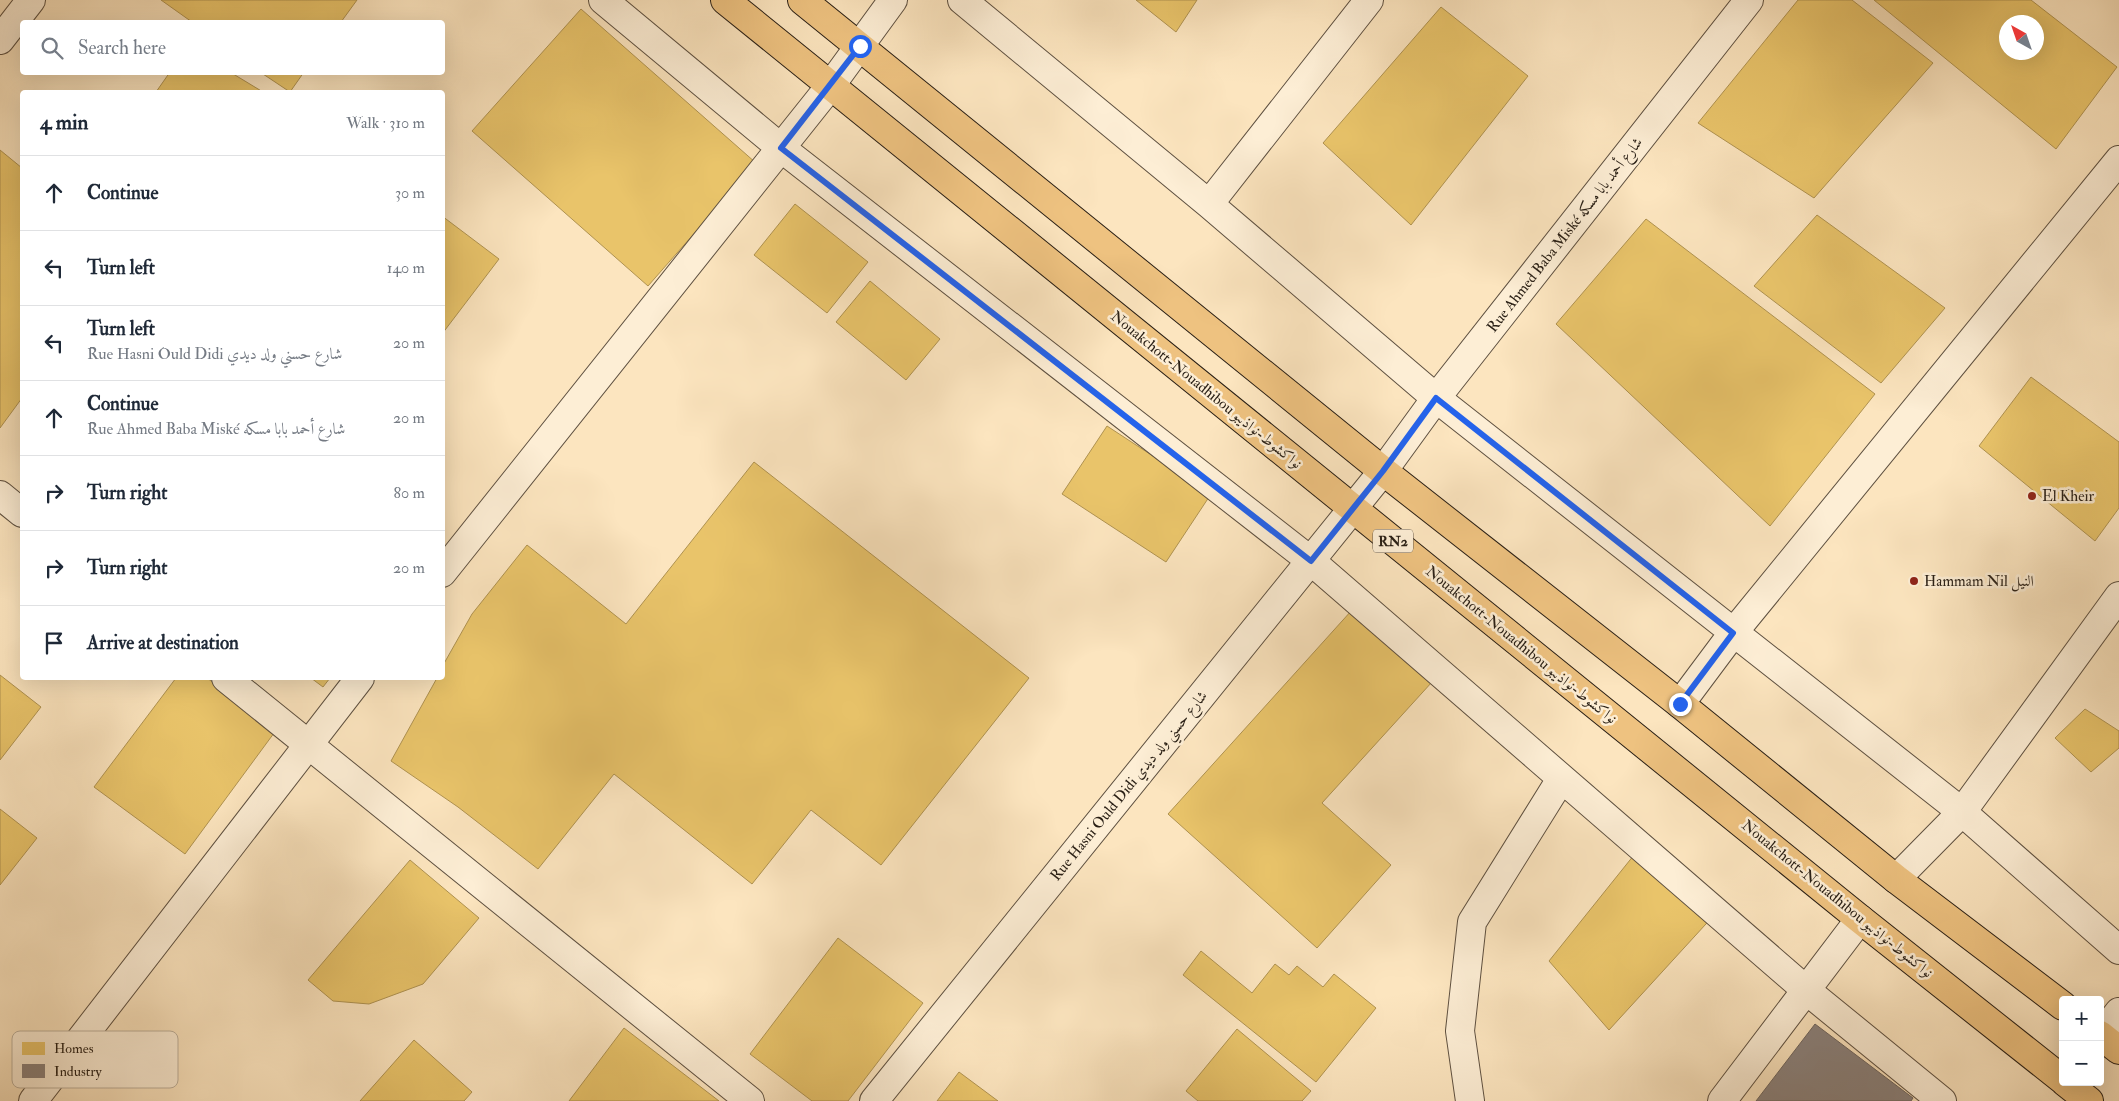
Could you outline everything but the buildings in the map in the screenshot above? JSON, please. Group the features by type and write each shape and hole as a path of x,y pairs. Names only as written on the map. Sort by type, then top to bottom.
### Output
{"highway":[{"name":"Nouakchott-Nouadhibou نواكشوط-نواذيبو","path":"725,0 1860,919 2059,1077"},
{"path":"802,0 1383,471 1680,704 1896,879 2059,1003"},
{"path":"2104,1038 2119,1050"},
{"name":"Nouakchott-Nouadhibou نواكشوط-نواذيبو","path":"2070,1086 2089,1101"}],"street":[{"path":"0,40 31,0"},
{"path":"603,0 781,148 1311,561 1806,990 1942,1101"},
{"path":"445,569 830,86 893,0"},
{"path":"962,0 1209,204 1436,398 1962,812 2119,950"},
{"path":"1209,204 1369,0"},
{"name":"Rue Ahmed Baba Miské شارع أحمد بابا مسكه","path":"1383,471 1436,398 1749,0"},
{"path":"1680,704 1733,633 2119,160"},
{"name":"Rue Hasni Ould Didi شارع حسني ولد ديدي","path":"874,1101 1383,471"},
{"path":"0,495 20,511"},
{"path":"1896,879 1962,812 2119,596"},
{"path":"228,680 750,1101"},
{"path":"87,1031 307,743 358,680"},
{"path":"1470,1101 1460,1031 1472,922 1561,779"},
{"path":"1722,1101 1860,919"},
{"path":"2104,1030 2119,1012"},
{"path":"33,1101 43,1088"}],"place":[{"name":"El Kheir","path":"2032,496"},
{"name":"Hammam Nil النيل","path":"1914,581"}],"route":[{"path":"860,46 781,148 1311,561 1383,471 1436,398 1733,633 1680,704"}]}
